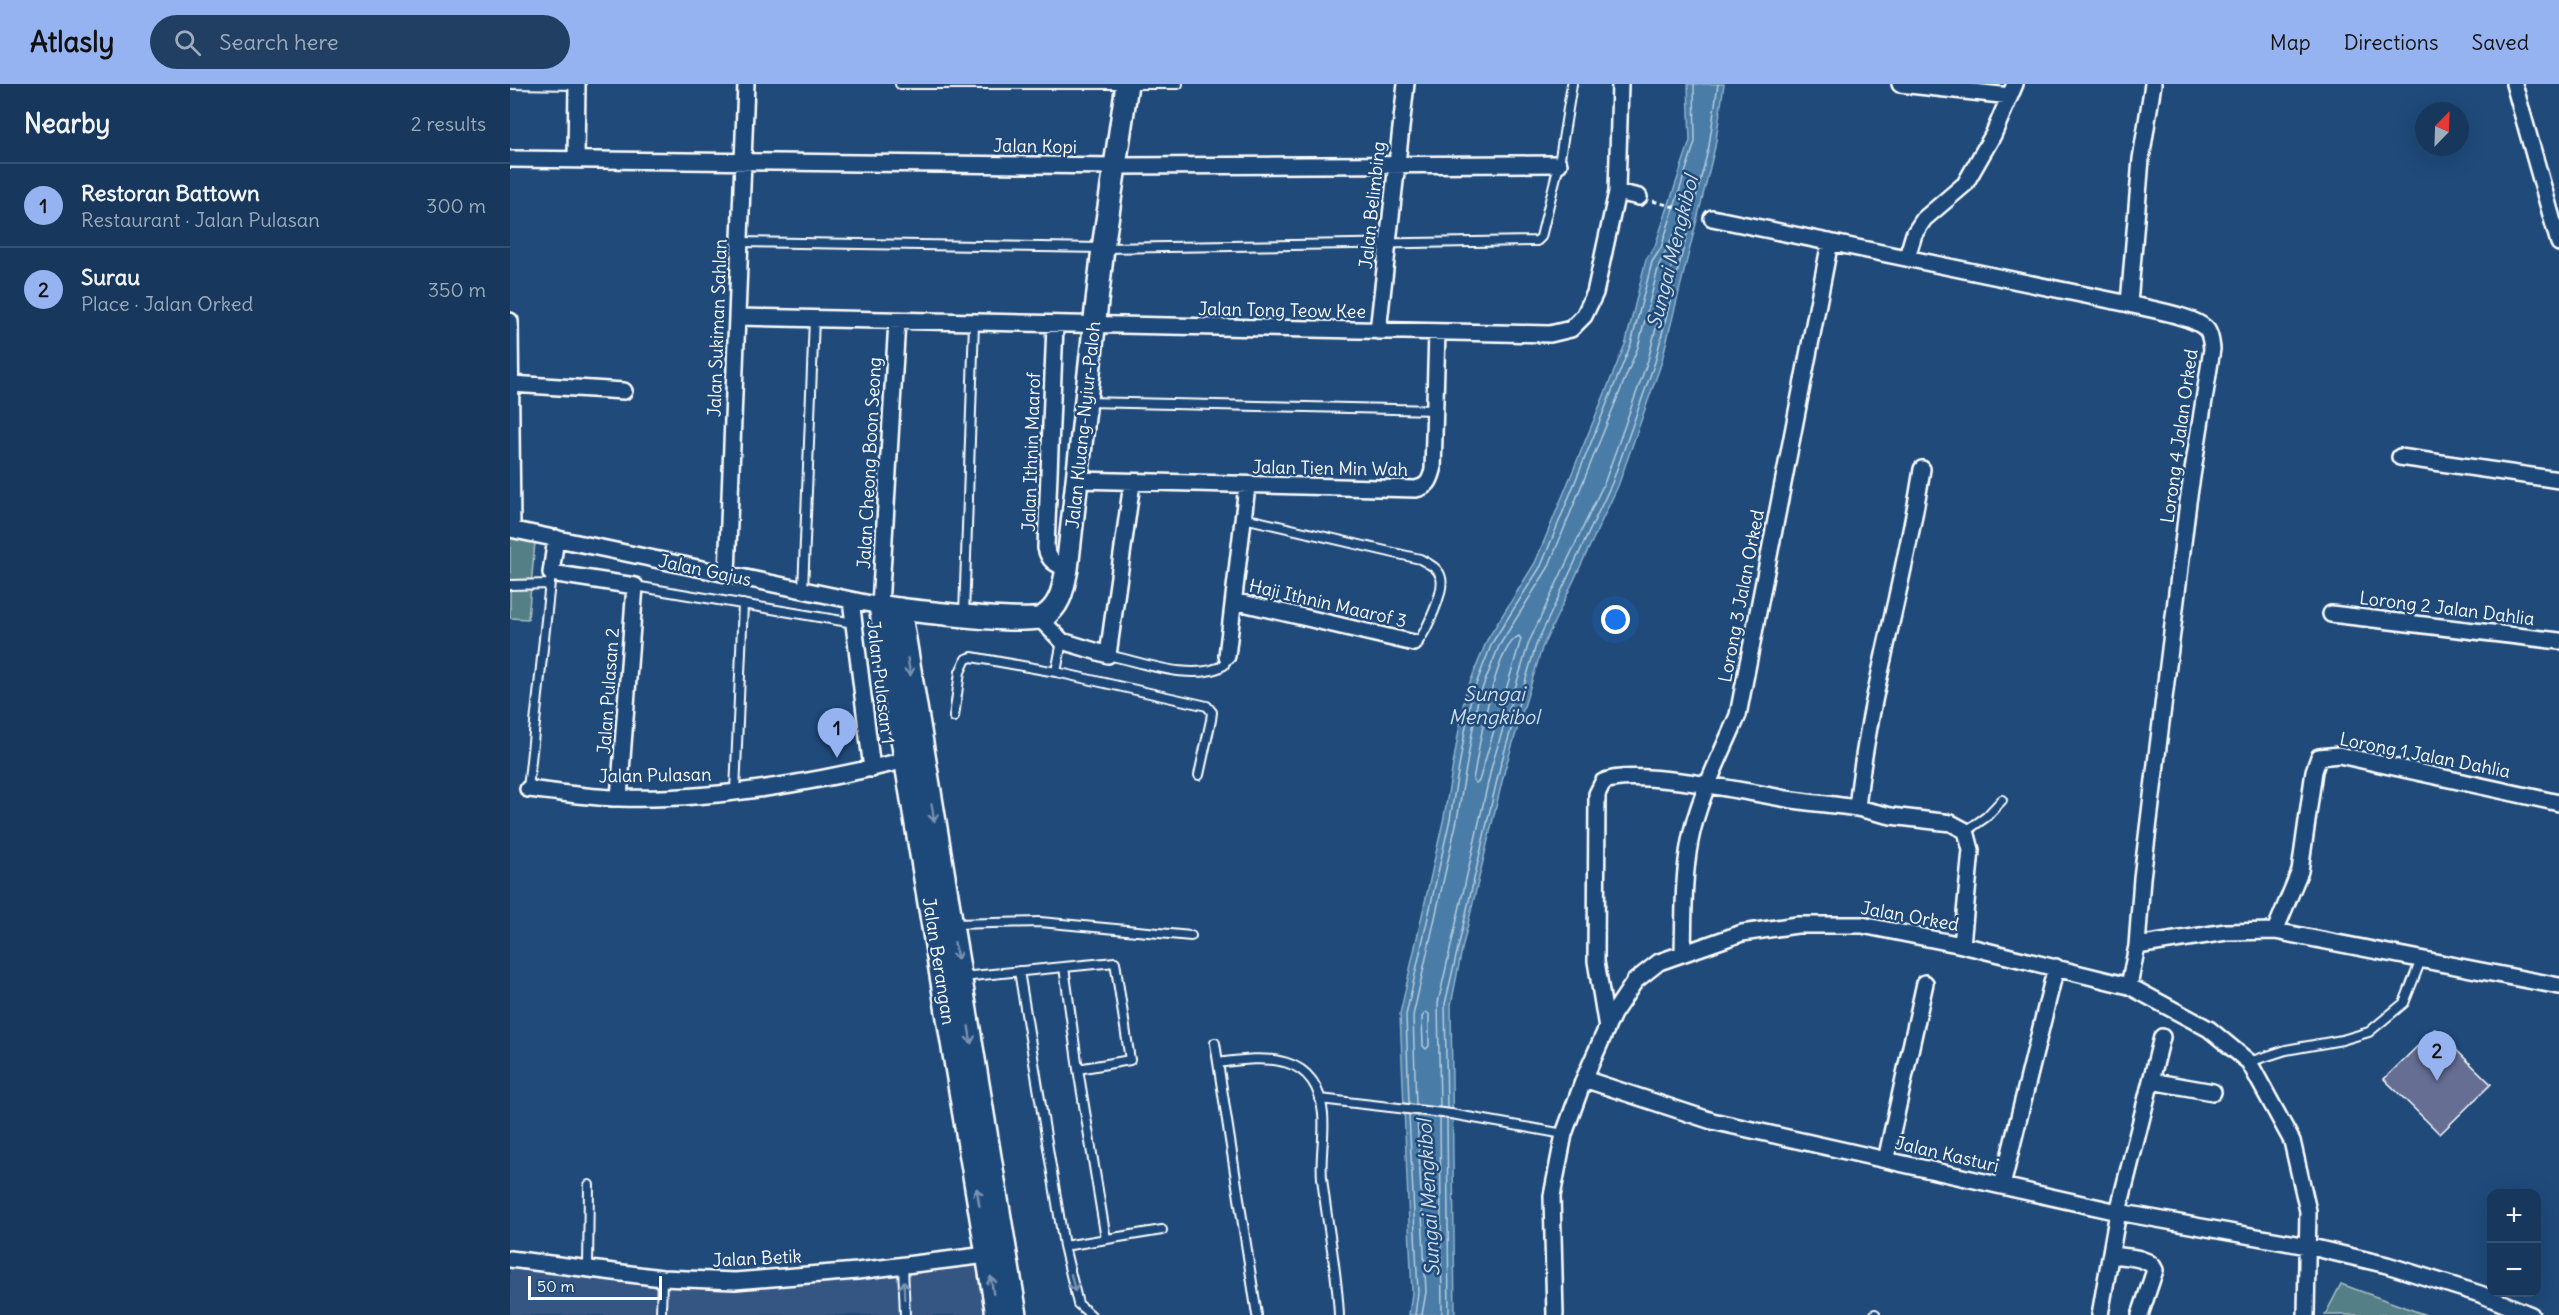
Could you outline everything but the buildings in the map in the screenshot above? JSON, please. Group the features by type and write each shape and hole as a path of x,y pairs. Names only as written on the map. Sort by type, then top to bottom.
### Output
{"street":[{"name":"Jalan Sukiman Sahlan","path":"727,574 746,84"},
{"name":"Jalan Belimbing","path":"1378,331 1406,84"},
{"name":"Jalan Tong Teow Kee","path":"737,317 1551,334 1571,329 1592,304 1617,192 1620,84"},
{"path":"1900,84 2012,90 1993,135 1965,184 1924,219 1914,234 1907,257"},
{"path":"2129,304 2141,159 2153,84"},
{"path":"2514,84 2559,243"},
{"path":"576,159 577,85"},
{"name":"Jalan Kluang-Nyiur-Paloh","path":"1040,619 1053,609 1060,599 1067,569 1103,248 1127,85"},
{"name":"Jalan Kopi","path":"510,159 1115,166 1559,164"},
{"path":"1617,192 1639,197"},
{"name":"Lorong 4 Jalan Orked","path":"1712,218 2129,304 2194,322 2206,329 2211,338 2212,349 2188,502 2143,866 2137,946 2129,986"},
{"name":"Lorong 3 Jalan Orked","path":"1683,953 1685,877 1690,839 1709,784 1738,715 1830,242"},
{"path":"510,321 511,529"},
{"name":"Jalan Cheong Boon Seong","path":"890,608 897,321"},
{"name":"Jalan Ithnin Maarof","path":"1055,325 1046,548 1055,565 1067,569"},
{"name":"Jalan Tien Min Wah","path":"1077,480 1247,486 1416,489 1424,487 1430,480 1433,470 1437,332"},
{"path":"511,384 624,391"},
{"path":"2400,457 2559,480"},
{"path":"1857,808 1877,690 1914,525 1922,469"},
{"path":"890,608 964,616 1040,619 1062,641 1108,655 1132,483"},
{"path":"1227,656 1247,486"},
{"name":"Jalan Gajus","path":"511,529 890,608"},
{"name":"Jalan Pulasan","path":"550,579 556,538"},
{"path":"550,579 635,586"},
{"name":"Jalan Pulasan 2","path":"619,798 635,586"},
{"name":"Jalan Pulasan 1","path":"851,600 873,769"},
{"name":"Haji Ithnin Maarof 3","path":"1234,601 1414,643"},
{"name":"Jalan Berangan","path":"890,608 997,1254 1016,1315"},
{"name":"Lorong 2 Jalan Dahlia","path":"2331,614 2559,640"},
{"name":"Lorong 1 Jalan Dahlia","path":"2275,931 2300,871 2314,771 2319,757 2339,754 2559,803"},
{"name":"Jalan Pulasan","path":"528,789 619,798 735,792 873,769 915,758"},
{"path":"1607,1028 1596,962 1595,879 1598,794 1603,782 1610,778 1709,784 1794,800 1951,824 1966,831 1971,850 1962,945"},
{"name":"Jalan Orked","path":"1556,1315 1552,1196 1564,1134 1584,1079 1607,1028 1635,981 1659,962 1742,933 1797,925 1862,925 1962,945 2129,986 2209,1029 2249,1062 2292,1141 2308,1211 2306,1315"},
{"path":"2137,946 2226,932 2275,931 2559,986"},
{"path":"2002,1186 2056,967"},
{"path":"1886,1160 1925,984"},
{"path":"2100,1315 2118,1212 2162,1037"},
{"name":"Jalan Kasturi","path":"1584,1079 1712,1121 2118,1212 2307,1246 2447,1283 2531,1315"},
{"path":"2151,1081 2212,1092"},
{"name":"Jalan Berangan","path":"997,1254 997,1315"},
{"name":"Jalan Betik","path":"510,1259 662,1278 735,1281 903,1266 997,1254"},
{"path":"2111,1255 2153,1265 2154,1270 2140,1315"}],"lane":[{"path":"510,84 577,85"},
{"path":"900,84 1178,84"},
{"path":"740,242 1103,248 1536,241 1541,237 1559,164 1572,84"},
{"path":"803,590 814,319"},
{"path":"964,616 974,323"},
{"path":"1085,402 1436,410"},
{"path":"1244,518 1420,559 1436,568 1441,579 1441,588 1425,632 1418,642 1414,643"},
{"path":"510,585 550,579"},
{"name":"Jalan Pulasan","path":"528,789 550,579"},
{"path":"635,586 854,622"},
{"path":"735,792 743,604"},
{"path":"1056,672 1062,641"},
{"path":"1108,655 1198,674 1213,672 1224,665 1227,656"},
{"path":"954,717 960,672 966,659 972,657 1056,672 1207,706 1212,712 1212,720 1199,775"},
{"path":"1966,831 1986,817 2002,800"},
{"path":"942,924 1040,922 1191,936"},
{"path":"2249,1062 2286,1050 2342,1040 2369,1032 2404,1003 2421,960"},
{"path":"951,978 1115,962 1130,1060 1078,1069"},
{"path":"1064,967 1078,1069 1107,1239"},
{"path":"1019,971 1064,1246 1078,1304 1091,1315"},
{"path":"1215,1043 1257,1315"},
{"path":"1218,1063 1260,1057 1282,1061 1301,1069 1317,1085 1323,1114 1322,1176 1337,1272 1339,1315"},
{"path":"1320,1099 1450,1114 1564,1134"},
{"path":"588,1269 589,1185"},
{"path":"1064,1246 1162,1230"},
{"path":"903,1266 905,1315"},
{"path":"660,1313 662,1278"}],"path":[{"path":"1639,197 1712,218"}],"shaded area":[{"path":"977,1247 988,1315 510,1315 510,1250 666,1270 735,1273 864,1262"}],"green space":[{"path":"510,537 535,542 528,619 510,618"},
{"path":"2341,1284 2426,1315 2325,1315"}],"water":[{"name":"Sungai Mengkibol","path":"1688,84 1724,84 1715,147 1661,364 1618,486 1542,648 1505,769 1451,1005 1455,1315 1409,1315 1412,1293 1400,1014 1444,817 1465,695 1487,640 1535,563 1626,342 1646,259 1655,246 1690,141"}],"place":[{"name":"Restoran Battown","path":"837,758"},
{"name":"Surau","path":"2437,1081"}]}
